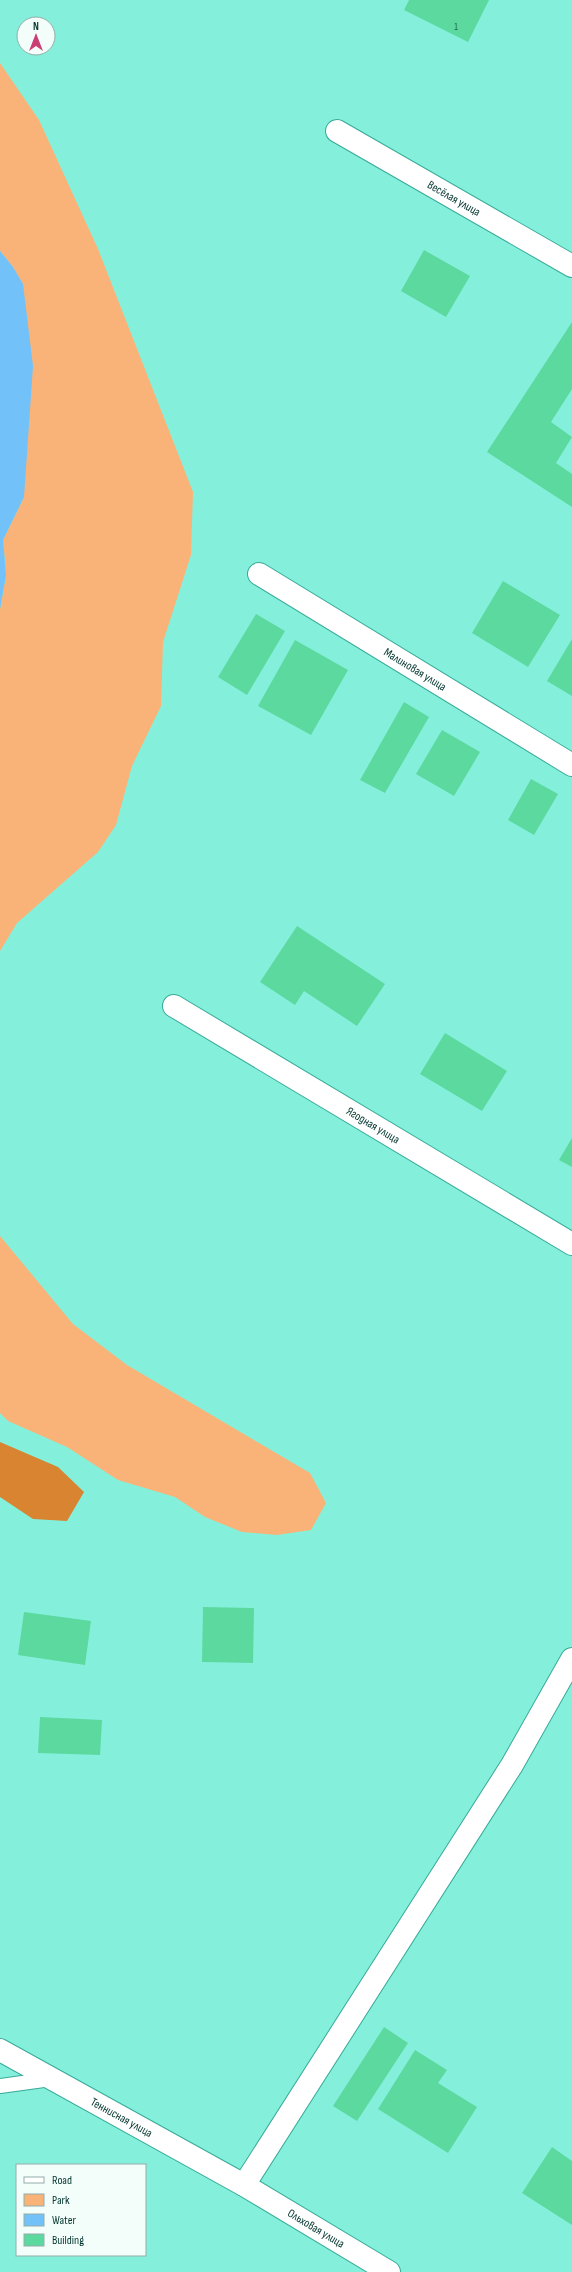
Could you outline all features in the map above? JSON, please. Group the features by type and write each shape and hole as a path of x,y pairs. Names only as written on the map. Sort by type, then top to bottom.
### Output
{"street":[{"name":"Весёлая улица","path":"337,131 572,266"},
{"name":"Малиновая улица","path":"259,574 572,765"},
{"name":"Ягодная улица","path":"174,1006 572,1244"},
{"path":"244,2185 512,1765 572,1659"},
{"name":"Теннисная улица","path":"0,2050 244,2185"},
{"name":"Ольховая улица","path":"244,2185 389,2272"}],"lane":[{"path":"0,2086 51,2079"}],"green space":[{"path":"0,63 39,120 98,249 193,492 191,555 163,642 161,706 132,766 116,825 98,852 17,923 0,951 0,609 6,575 3,540 24,497 13,267 0,251"},
{"path":"0,1236 73,1324 127,1365 310,1473 326,1503 311,1530 277,1535 242,1532 205,1517 175,1497 118,1480 67,1447 8,1421 0,1413"}],"shaded area":[{"path":"0,1442 58,1467 84,1492 67,1521 33,1519 0,1497"}],"water":[{"path":"0,251 13,267 23,284 33,366 24,497 3,540 6,575 0,609"}],"building":[{"path":"409,0 489,0 468,42 404,10"},
{"path":"424,250 470,276 446,317 401,291"},
{"path":"572,322 572,389 551,422 572,437 556,463 572,474 572,507 487,452"},
{"path":"503,581 560,615 528,667 472,633"},
{"path":"256,614 285,631 247,695 218,677"},
{"path":"572,639 572,696 547,681"},
{"path":"295,640 348,670 311,735 258,706"},
{"path":"404,702 429,717 385,793 360,780"},
{"path":"442,730 480,752 454,796 416,774"},
{"path":"531,779 558,794 534,835 508,820"},
{"path":"297,926 385,984 357,1026 304,991 295,1005 260,982"},
{"path":"445,1033 507,1071 482,1111 420,1074"},
{"path":"572,1138 572,1167 559,1160"},
{"path":"203,1607 254,1608 253,1663 202,1662"},
{"path":"24,1612 91,1621 85,1665 18,1655"},
{"path":"40,1717 102,1720 100,1755 38,1753"},
{"path":"384,2027 408,2043 357,2121 333,2106"},
{"path":"415,2050 447,2070 438,2083 477,2107 448,2153 378,2109"},
{"path":"552,2147 572,2161 572,2225 522,2193"}]}
